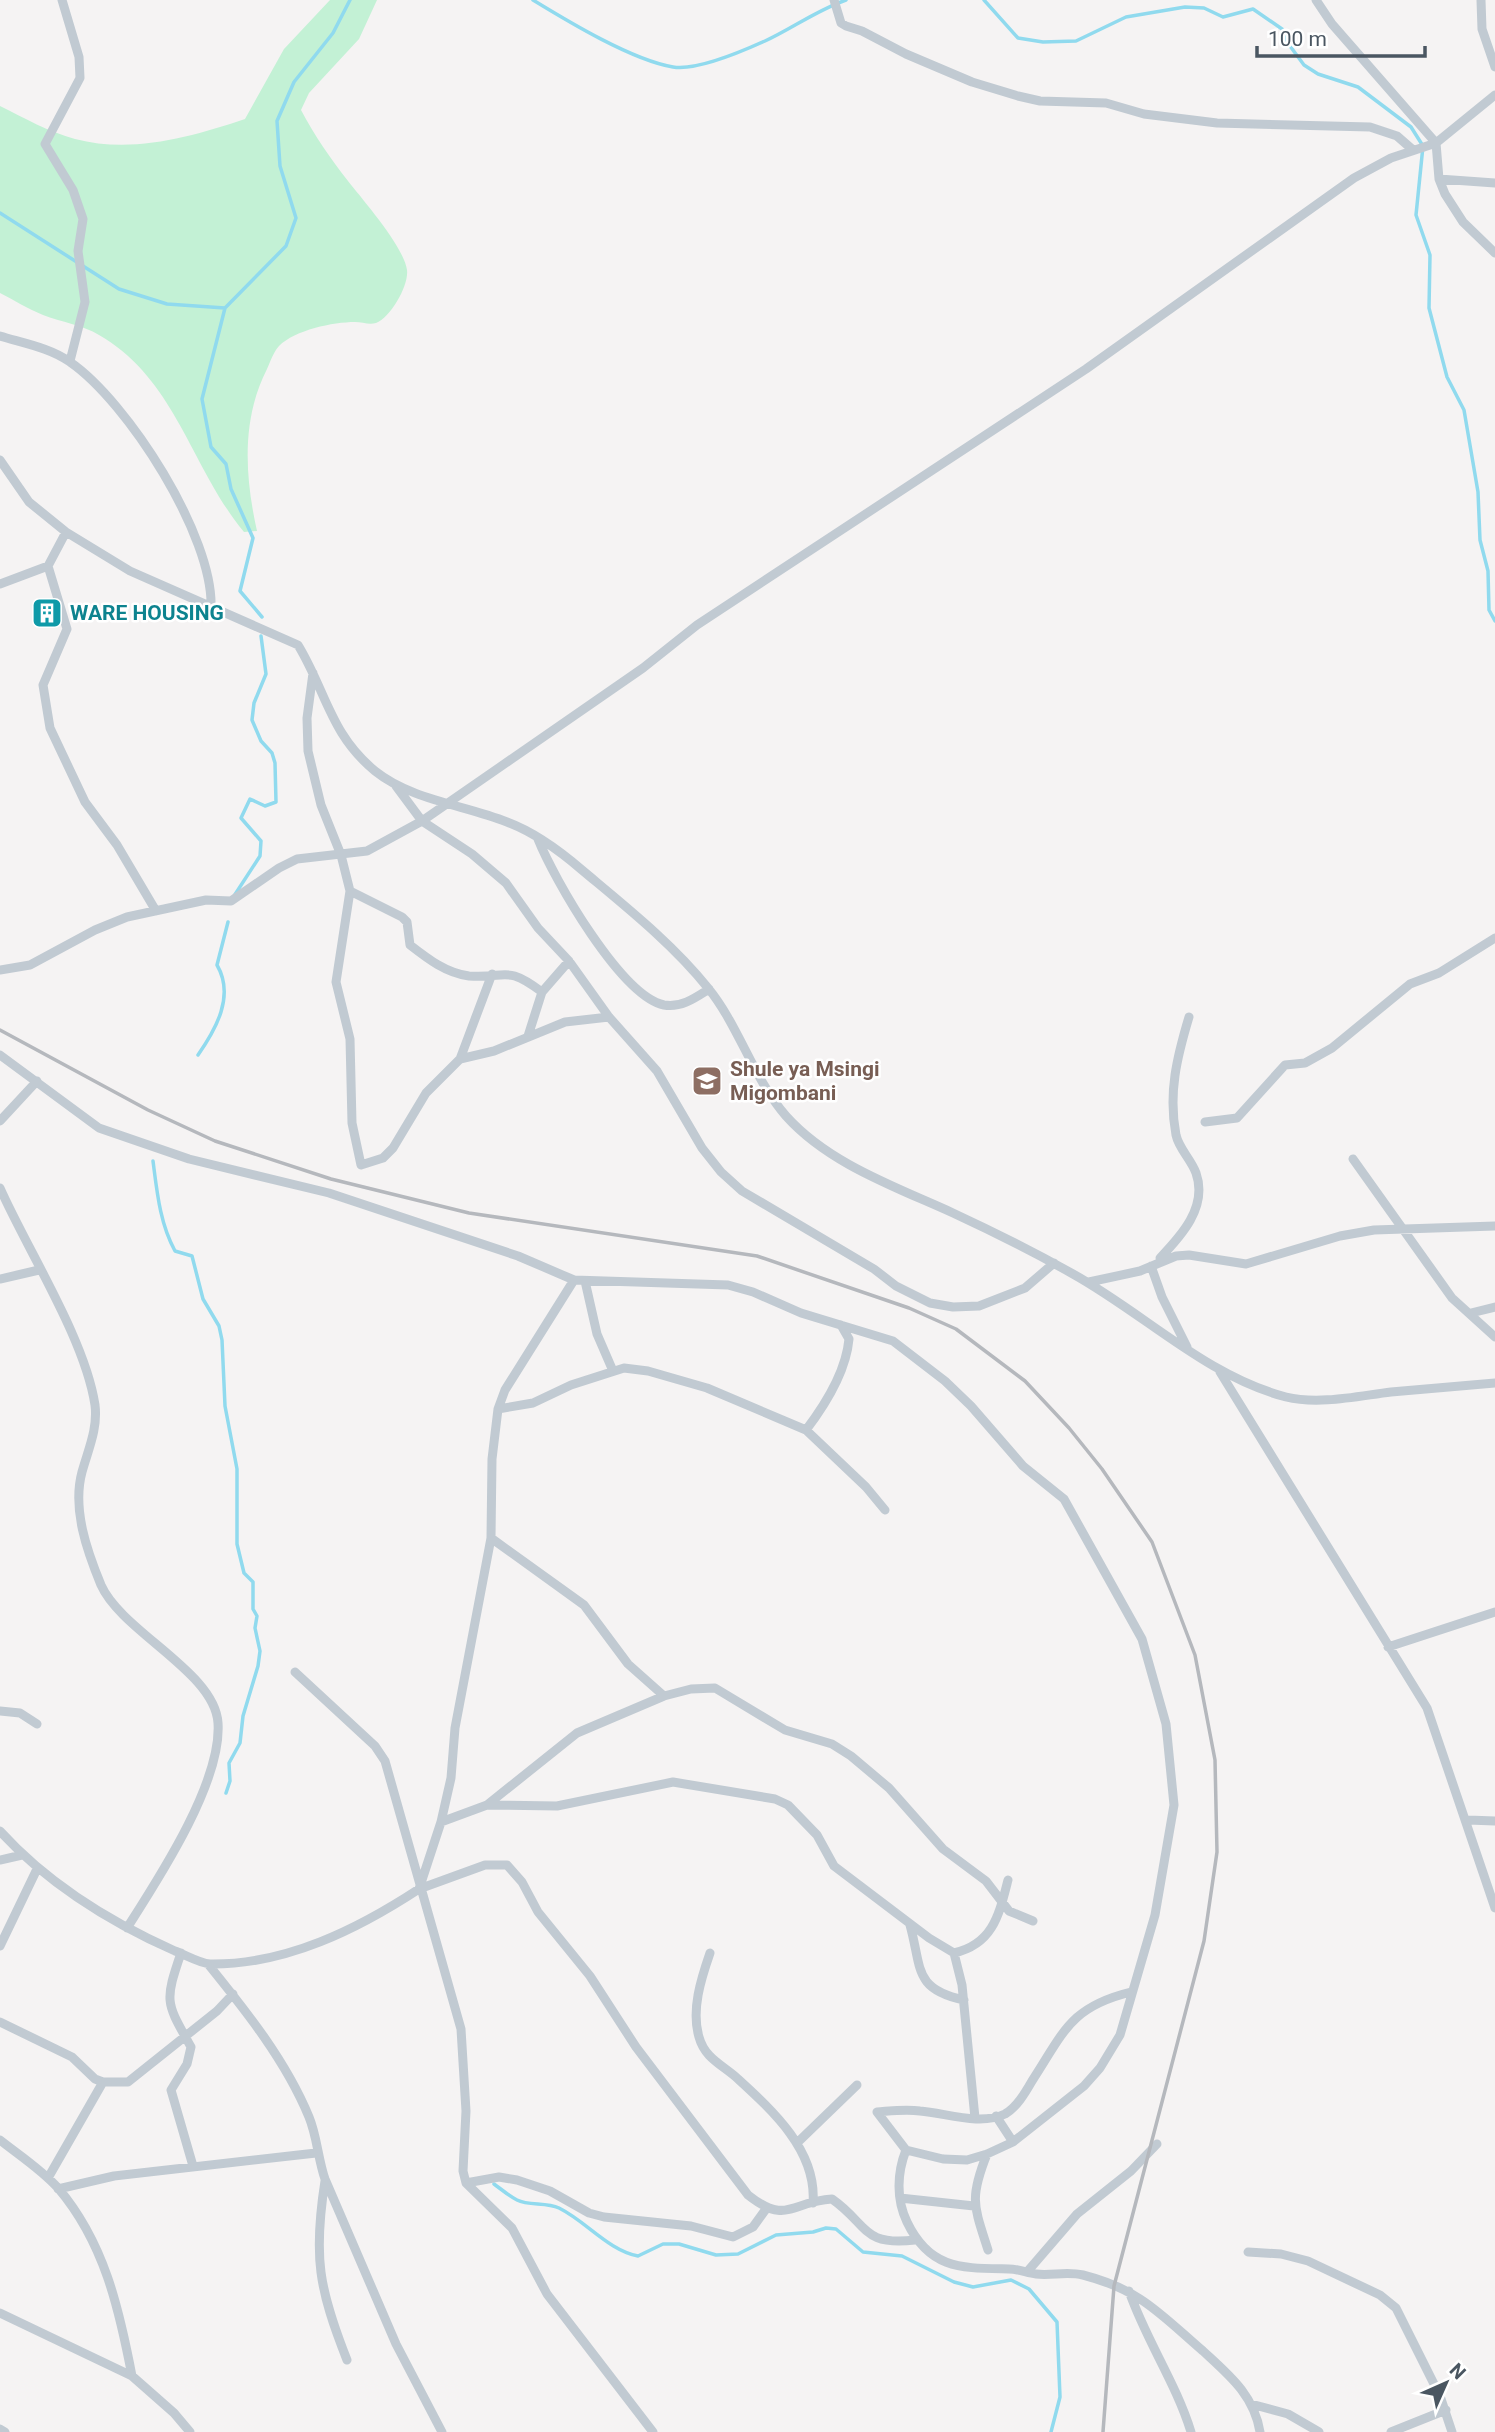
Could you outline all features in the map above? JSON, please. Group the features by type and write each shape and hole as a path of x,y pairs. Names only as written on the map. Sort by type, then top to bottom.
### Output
{"street":[{"path":"62,0 79,57 80,78 46,145 73,190 83,219 78,251 85,302 70,361"},
{"path":"834,0 841,23 846,26 994,90 1041,101 1106,103 1177,120 1370,127 1397,136 1413,150"},
{"path":"1316,0 1332,24 1436,143 1439,179 1463,222 1495,253"},
{"path":"1482,0 1482,29 1495,67"},
{"path":"0,970 30,965 95,930 128,917 206,900 231,901 297,859 367,851 422,821 643,668 697,625 1086,369 1354,178 1371,167 1436,143 1495,96"},
{"path":"1439,179 1495,183"},
{"path":"0,336 70,361 118,409 154,455 177,499 209,576 211,608"},
{"path":"0,460 29,502 66,532 130,571 211,608 270,630 298,645 313,670 328,712 350,745 373,769 396,786 422,821 491,869 506,883 538,928 569,961 609,1017 657,1071 702,1148 721,1172 742,1191 874,1269 913,1296 930,1303 953,1307 979,1306 1025,1288 1054,1263"},
{"path":"0,584 48,566 66,532"},
{"path":"48,566 67,629 43,685 50,728 85,802 117,845 156,911"},
{"path":"313,670 307,718 308,751 321,805 341,855 350,891 337,982 350,1039 352,1123 361,1165 383,1158 393,1148 426,1093 460,1059 492,974"},
{"path":"396,786 509,822 537,837 620,903 709,989 786,1116 828,1151 866,1174 1054,1263 1088,1282 1219,1370 1291,1398 1329,1399 1495,1383"},
{"path":"537,837 546,860 592,937 646,995 661,1004 675,1006 709,989"},
{"path":"350,891 402,917 407,922 411,945 450,972 469,976 510,972 522,977 542,992"},
{"path":"1205,1122 1237,1118 1285,1065 1305,1063 1332,1048 1410,984 1439,974 1495,939"},
{"path":"528,1036 542,992 569,961"},
{"path":"460,1059 494,1051 565,1022 609,1017"},
{"path":"1153,1265 1188,1226 1196,1208 1197,1174 1177,1139 1172,1094 1175,1066 1189,1017"},
{"path":"0,1055 37,1081 71,1110 99,1128 121,1137 189,1159 329,1194 518,1256 575,1280 728,1285 893,1341 922,1361 971,1406 1023,1466 1064,1499 1142,1639 1166,1724 1174,1805 1155,1915 1119,2035 1100,2068 1068,2101 1013,2143 967,2160 943,2159 905,2150 877,2112 919,2111 975,2118 996,2116 1016,2105 1056,2042 1087,2007 1101,1999 1131,1992"},
{"path":"0,1121 37,1081"},
{"path":"1353,1158 1452,1298 1495,1337"},
{"path":"0,1188 76,1343 95,1406 92,1444 79,1490 91,1561 106,1595 117,1611 163,1648 190,1676 209,1699 218,1719 218,1742 204,1790 155,1883 127,1928"},
{"path":"1088,1282 1189,1255 1246,1264 1340,1236 1402,1228 1495,1226"},
{"path":"1153,1265 1161,1297 1188,1349"},
{"path":"0,1279 39,1270"},
{"path":"419,1889 441,1822 491,1538 492,1459 498,1409 505,1390 575,1280"},
{"path":"585,1281 597,1334 613,1371"},
{"path":"1471,1313 1495,1307"},
{"path":"806,1430 830,1394 846,1356 849,1339 841,1325"},
{"path":"498,1409 533,1403 571,1385 613,1371 634,1368 707,1388 806,1430 866,1487 885,1510"},
{"path":"1219,1370 1427,1708 1468,1820 1495,1908"},
{"path":"491,1538 584,1605 628,1664 664,1696"},
{"path":"1388,1647 1495,1612"},
{"path":"295,1672 375,1746 385,1761 419,1889 446,1969 461,2029 465,2077 463,2171 466,2183 512,2228 547,2294 653,2432"},
{"path":"441,1822 487,1805 577,1733 664,1696 715,1688 785,1730 832,1744 889,1788 925,1831 957,1861 986,1881 1002,1903 1016,1916 1033,1921"},
{"path":"0,1711 20,1713 37,1724"},
{"path":"487,1805 557,1806 673,1782 775,1799 788,1805 817,1835 834,1866 910,1924 954,1953 964,2000 975,2118"},
{"path":"1468,1820 1495,1821"},
{"path":"0,1831 37,1869 127,1928 208,1964 233,1994 299,2094 310,2121 316,2153 326,2179 397,2344 442,2432"},
{"path":"0,1860 22,1855"},
{"path":"208,1964 258,1958 301,1948 347,1932 419,1889 485,1865 498,1863 513,1870 538,1912 590,1976 636,2047 748,2195 766,2209 793,2210 832,2199 873,2237 885,2242 915,2240"},
{"path":"0,1945 37,1869"},
{"path":"954,1953 979,1944 990,1930 1009,1880"},
{"path":"910,1924 924,1980 937,1994 964,2000"},
{"path":"181,1953 171,1982 168,2007 191,2047 190,2056 170,2090 193,2166"},
{"path":"710,1953 700,1982 697,2007 698,2035 704,2050 713,2061 737,2078 797,2143 812,2178 813,2203"},
{"path":"0,2022 72,2057 90,2076 103,2082 128,2082 218,2011 233,1994"},
{"path":"48,2178 103,2082"},
{"path":"797,2143 857,2085"},
{"path":"996,2116 1013,2143"},
{"path":"0,2140 48,2178 81,2220 106,2268 119,2308 132,2376"},
{"path":"1027,2272 1077,2214 1131,2171 1157,2144"},
{"path":"905,2150 898,2178 900,2198 915,2240 947,2265 1073,2273 1129,2291 1152,2304 1229,2374 1251,2404 1260,2432"},
{"path":"58,2189 114,2176 316,2153"},
{"path":"987,2154 974,2187 974,2206 988,2250"},
{"path":"466,2183 499,2177 517,2180 557,2194 589,2213 604,2217 691,2226 733,2237 753,2227 766,2209"},
{"path":"326,2179 317,2253 324,2297 347,2360"},
{"path":"900,2198 974,2206"},
{"path":"1248,2252 1281,2254 1308,2261 1380,2295 1396,2308 1446,2410 1452,2432"},
{"path":"1129,2291 1149,2342 1182,2404 1191,2432"},
{"path":"0,2313 132,2376 190,2432"},
{"path":"1251,2404 1287,2414 1318,2432"},
{"path":"1391,2432 1446,2410"},
{"path":"0,2429 5,2432"}],"green space":[{"path":"330,0 377,0 359,39 309,93 301,110 329,155 399,249 407,276 393,308 382,320 371,324 346,322 315,328 286,340 275,351 259,388 249,428 248,469 257,531 244,532 226,507 165,400 147,375 125,353 93,332 43,315 0,293 0,106 56,133 75,139 118,145 161,141 225,126 245,119 284,49"}],"waterway":[{"path":"262,617 240,591 253,538 231,489 226,464 211,447 202,399 225,308 286,246 296,218 280,166 277,121 294,82 333,33 350,0"},
{"path":"533,0 620,49 673,67 707,63 745,50 846,0"},
{"path":"984,0 1018,38 1043,42 1076,41 1126,17 1185,7 1204,8 1223,17 1253,9 1282,29 1287,42 1304,65 1318,74 1358,87 1411,127 1423,146 1416,215 1430,255 1429,308 1447,377 1464,410 1478,492 1480,540 1488,571 1489,610 1495,621"},
{"path":"0,213 119,289 167,304 225,308"},
{"path":"234,896 260,856 261,841 241,818 250,799 265,806 276,802 275,763 252,720 254,703 266,674 261,636"},
{"path":"198,1055 217,1023 224,1000 222,977 217,965 228,922"},
{"path":"153,1161 160,1208 170,1241 175,1251 192,1256 203,1299 219,1326 225,1406 237,1469 237,1544 244,1573 253,1582 253,1609 257,1616 255,1628 260,1651 258,1666 243,1716 240,1743 229,1763 230,1781 226,1793"},
{"path":"494,2184 522,2202 559,2208 607,2242 638,2256 663,2244 679,2244 716,2255 738,2254 776,2235 813,2232 826,2228 836,2229 863,2252 902,2256 954,2282 973,2287 1011,2280 1029,2289 1057,2322 1060,2397 1051,2432"}],"railway":[{"path":"0,1030 148,1110 215,1141 331,1179 469,1213 757,1256 909,1308 956,1329 1025,1381 1069,1428 1102,1469 1152,1542 1195,1655 1215,1760 1217,1852 1204,1941 1114,2286 1103,2432"}],"place":[{"name":"WARE HOUSING","path":"47,613"},
{"name":"Shule ya Msingi Migombani","path":"707,1081"}]}
